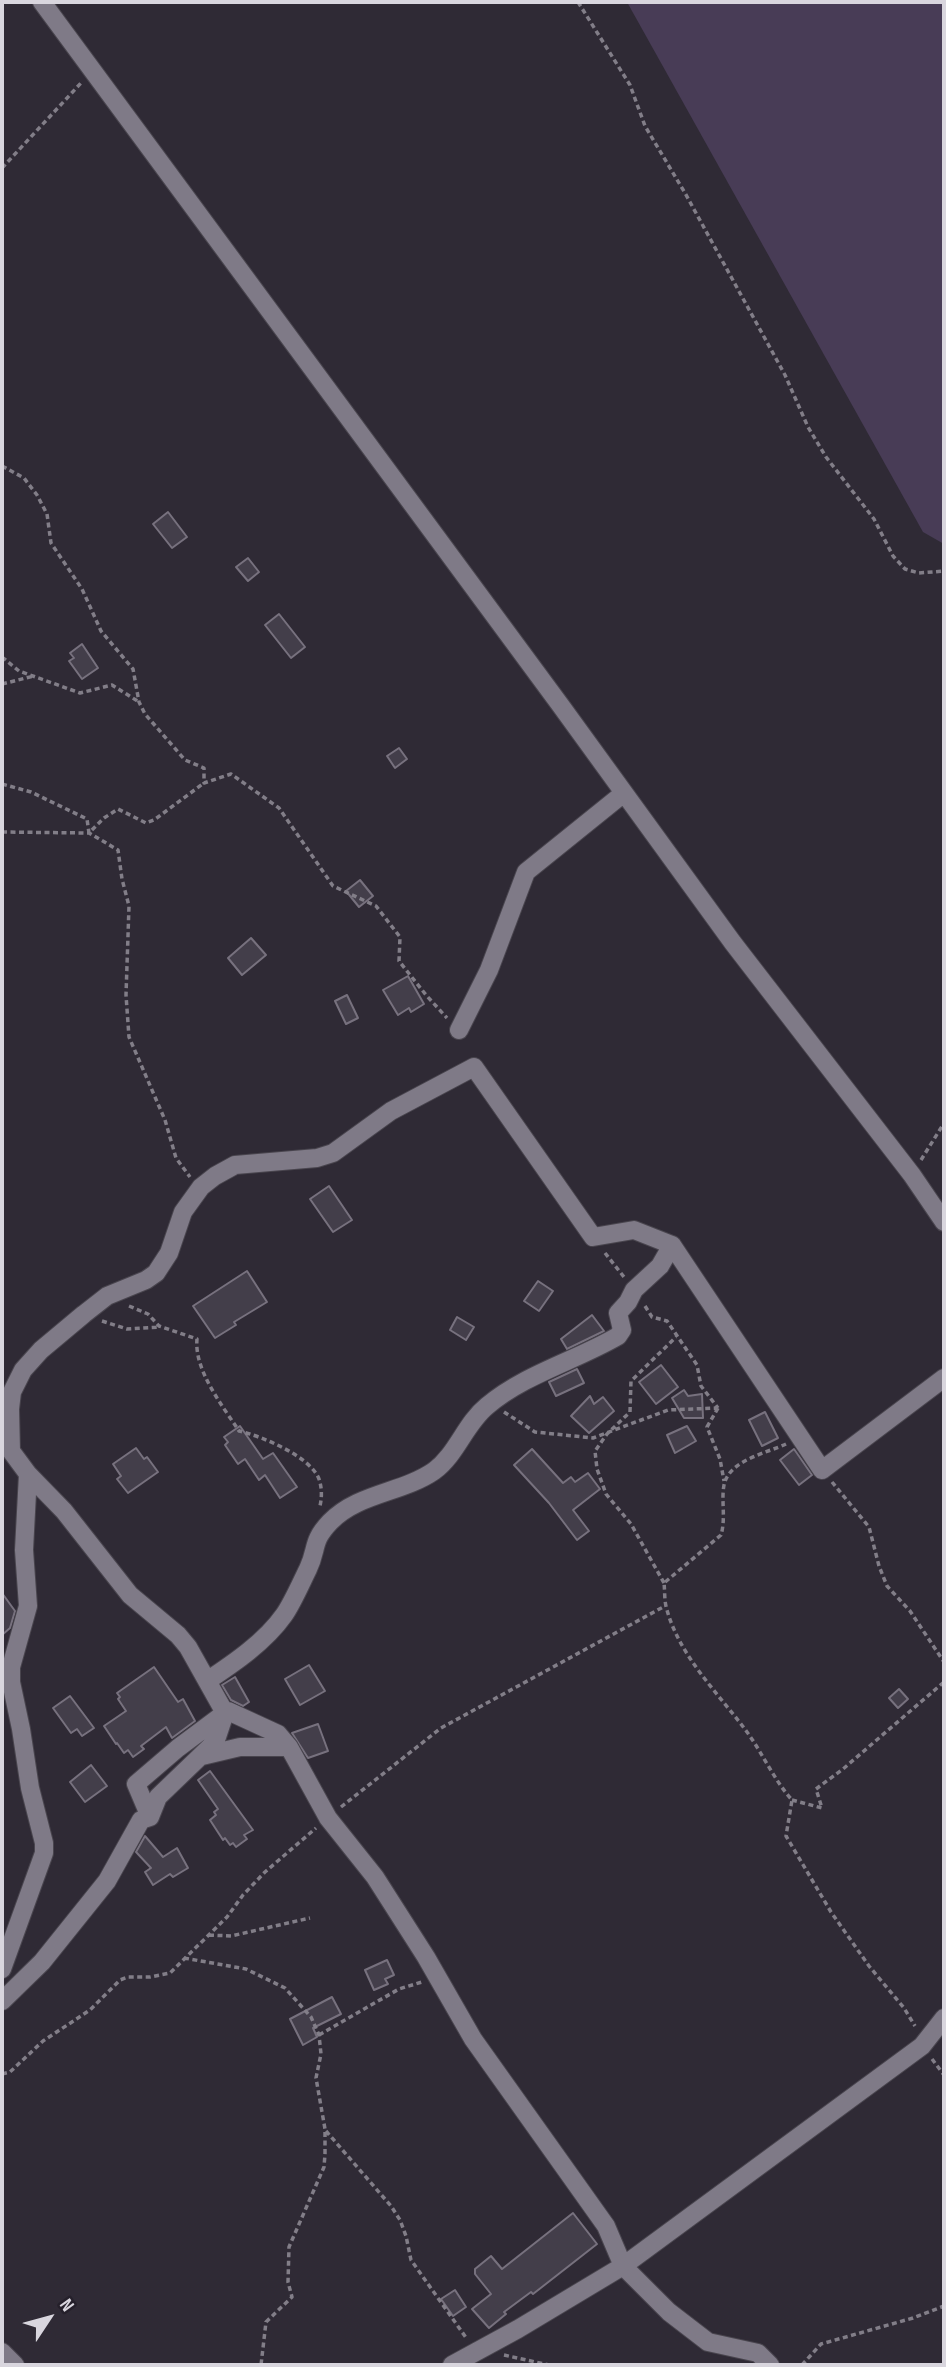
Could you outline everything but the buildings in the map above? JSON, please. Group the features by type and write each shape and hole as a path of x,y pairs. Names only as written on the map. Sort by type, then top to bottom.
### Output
{"street":[{"path":"42,2 733,943 912,1175 944,1222"},
{"path":"459,1030 489,970 526,872 624,793"},
{"path":"2,2001 58,1944 107,1881 141,1820 150,1817 158,1797 202,1756 217,1737 225,1713 188,1647 178,1635 130,1595 64,1511 28,1474 11,1451 6,1439 12,1392 23,1370 41,1350 84,1314 116,1291 146,1280 165,1262 183,1212 201,1187 235,1165 317,1158 333,1153 391,1111 474,1067 593,1237 634,1230 672,1245 822,1470 944,1378"},
{"path":"207,1681 234,1662 284,1615 310,1566 315,1540 331,1521 373,1496 399,1488 435,1470 450,1456 465,1429 490,1403 538,1373 618,1336 622,1330 618,1313 634,1290 653,1274 668,1256 672,1245"},
{"path":"2,1969 44,1853 11,1682 11,1667 28,1606 24,1550 28,1474"},
{"path":"150,1817 136,1784 225,1713 228,1711 274,1731 289,1748 333,1826 375,1877 473,2039 606,2227 623,2266 669,2312 708,2342 758,2353 770,2365"},
{"path":"202,1756 248,1747 289,1748"},
{"path":"452,2365 623,2266 925,2043 944,2018"},
{"path":"2,2352 15,2365"}],"path":[{"path":"578,2 630,85 645,126 786,375 808,427 826,457 874,519 893,556 905,569 919,573 944,570"},
{"path":"2,168 92,71"},
{"path":"2,466 24,478 37,495 47,514 51,543 82,589 102,631 133,669 139,702 145,714 185,760 204,768 204,783"},
{"path":"2,657 19,671 80,693 112,685 139,702"},
{"path":"2,684 34,676"},
{"path":"89,833 118,809 146,822 154,820 204,783 232,774 279,808 333,886 376,906 400,937 399,961 439,1011 459,1030"},
{"path":"2,784 37,794 86,819 89,833"},
{"path":"2,832 89,833 118,850 129,905 126,995 129,1037 165,1120 176,1158 201,1187"},
{"path":"912,1175 944,1123"},
{"path":"593,1237 652,1317 667,1321 697,1365 701,1386 718,1408"},
{"path":"116,1291 130,1307 146,1312 162,1327"},
{"path":"84,1314 116,1327 162,1327 197,1339 195,1352 239,1431 259,1435 312,1468 319,1479 322,1496 320,1507"},
{"path":"676,1337 631,1381 630,1412 607,1434 595,1451 597,1469 606,1494 631,1524 664,1583 665,1606 679,1638 715,1694 747,1732 782,1789 792,1800 822,1808 816,1789 944,1682"},
{"path":"490,1403 535,1432 593,1438 668,1410 718,1408"},
{"path":"664,1583 721,1535 724,1483 720,1460 707,1427 718,1408"},
{"path":"724,1483 748,1458 774,1450 800,1437"},
{"path":"822,1470 869,1527 884,1581 911,1611 944,1662"},
{"path":"792,1800 786,1836 831,1912 869,1966 904,2008 925,2043"},
{"path":"209,1935 231,1936 310,1918"},
{"path":"184,1958 246,1969 285,1988 311,2017 319,2035 321,2054 316,2078 325,2129 324,2168 289,2248 288,2282 292,2297 266,2322 261,2365"},
{"path":"319,2035 399,1989 417,1982 441,1983"},
{"path":"325,2129 391,2206 406,2236 411,2260 477,2351 549,2365"},
{"path":"802,2365 821,2344 913,2318 944,2306"}],"shaded area":[{"path":"627,2 944,2 944,544 923,532"}]}
